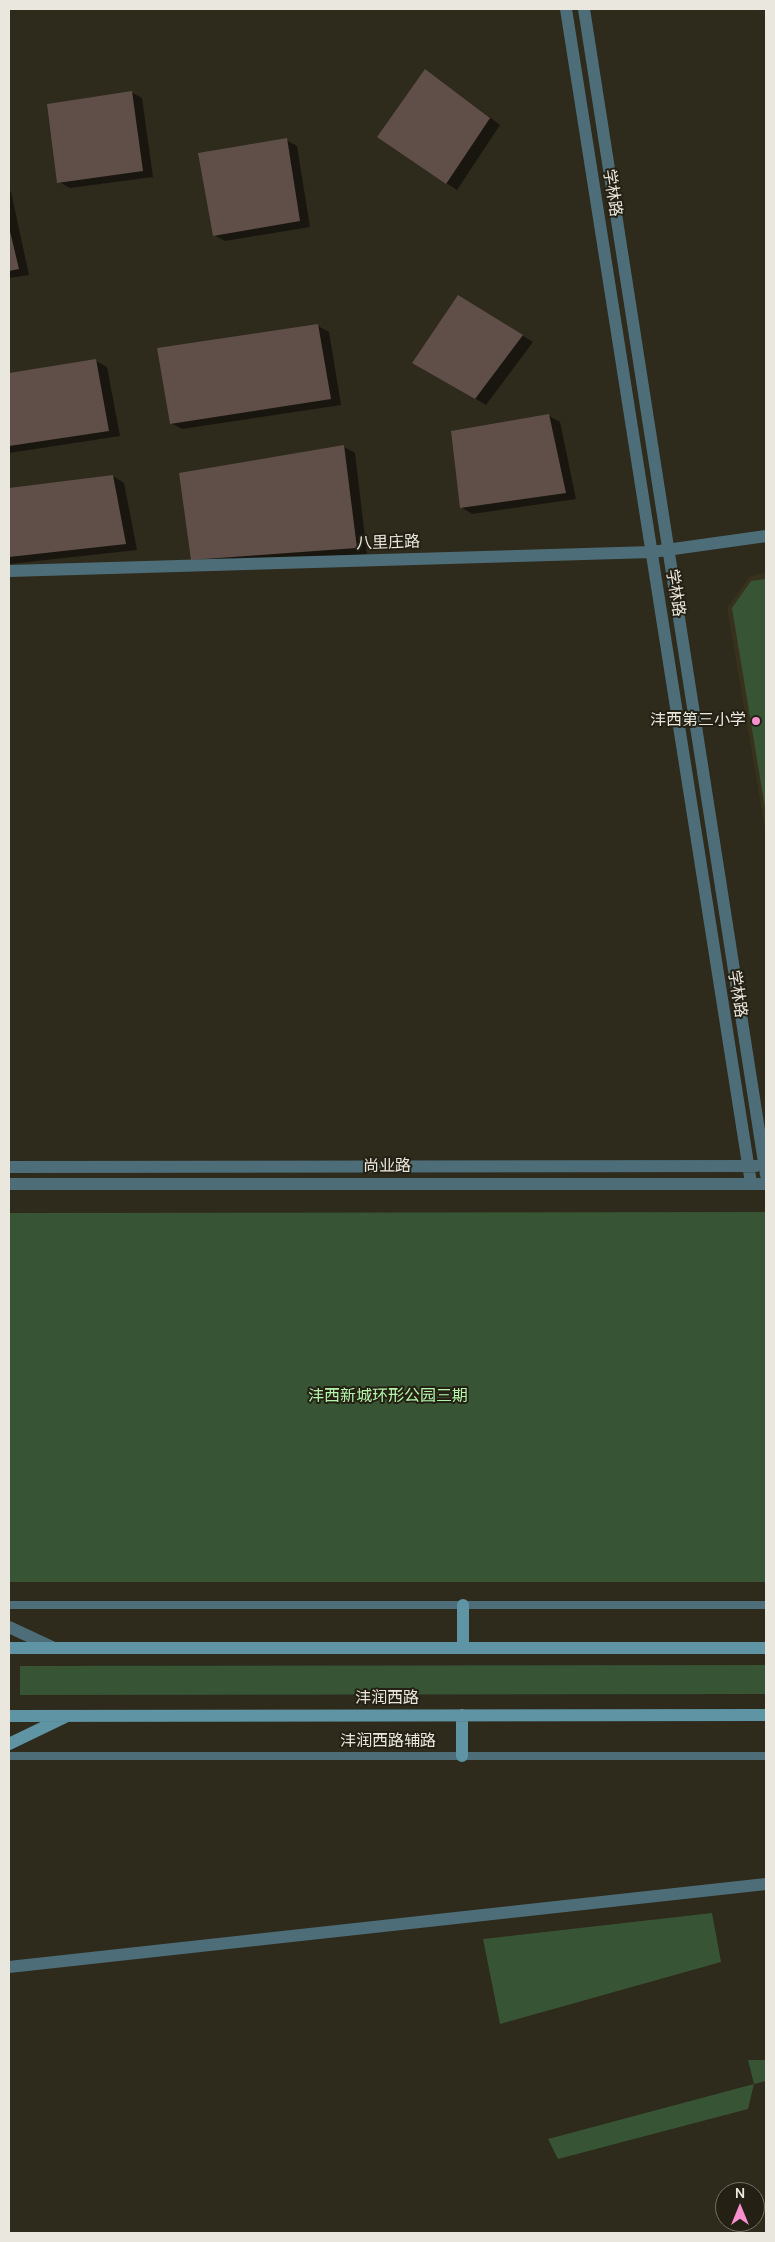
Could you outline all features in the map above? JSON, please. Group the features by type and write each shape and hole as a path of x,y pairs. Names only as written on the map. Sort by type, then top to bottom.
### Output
{"main road":[{"path":"462,1648 463,1605"},
{"path":"9,1648 766,1648"},
{"name":"沣润西路","path":"9,1716 766,1715"},
{"path":"9,1744 69,1716"},
{"path":"462,1716 462,1756"}],"street":[{"name":"学林路","path":"566,9 751,1183"},
{"name":"学林路","path":"584,9 766,1169"},
{"name":"八里庄路","path":"9,571 652,552 766,536"},
{"name":"尚业路","path":"9,1167 748,1166 766,1169"},
{"name":"尚业路","path":"9,1184 766,1184"},
{"path":"9,1627 54,1648"},
{"path":"9,1967 766,1884"}],"lane":[{"path":"9,1605 766,1604"},
{"name":"沣润西路辅路","path":"9,1756 766,1756"}],"shaded area":[{"name":"沣西第三小学","path":"766,573 766,834 727,608 750,576"}],"green space":[{"name":"沣西第三小学","path":"766,579 766,814 732,608 751,581"},
{"name":"沣西新城环形公园三期","path":"766,1212 766,1582 9,1582 9,1213"},
{"path":"766,1665 766,1694 20,1695 20,1666"},
{"path":"712,1913 721,1962 500,2024 483,1939"},
{"path":"748,2060 766,2060 766,2081 754,2084"},
{"path":"754,2084 748,2109 558,2159 548,2139"}],"building":[{"path":"425,69 490,118 446,184 377,137"},
{"path":"132,91 143,171 57,183 47,104"},
{"path":"287,138 300,221 213,236 198,153"},
{"path":"9,227 19,269 9,271"},
{"path":"458,295 523,335 475,399 412,363"},
{"path":"318,324 331,399 170,424 157,348"},
{"path":"96,359 109,431 9,446 9,373"},
{"path":"549,414 566,493 460,508 451,431"},
{"path":"344,445 357,548 191,560 179,473"},
{"path":"113,475 126,544 9,557 9,488"}],"place":[{"name":"沣西第三小学","path":"756,721"}]}
